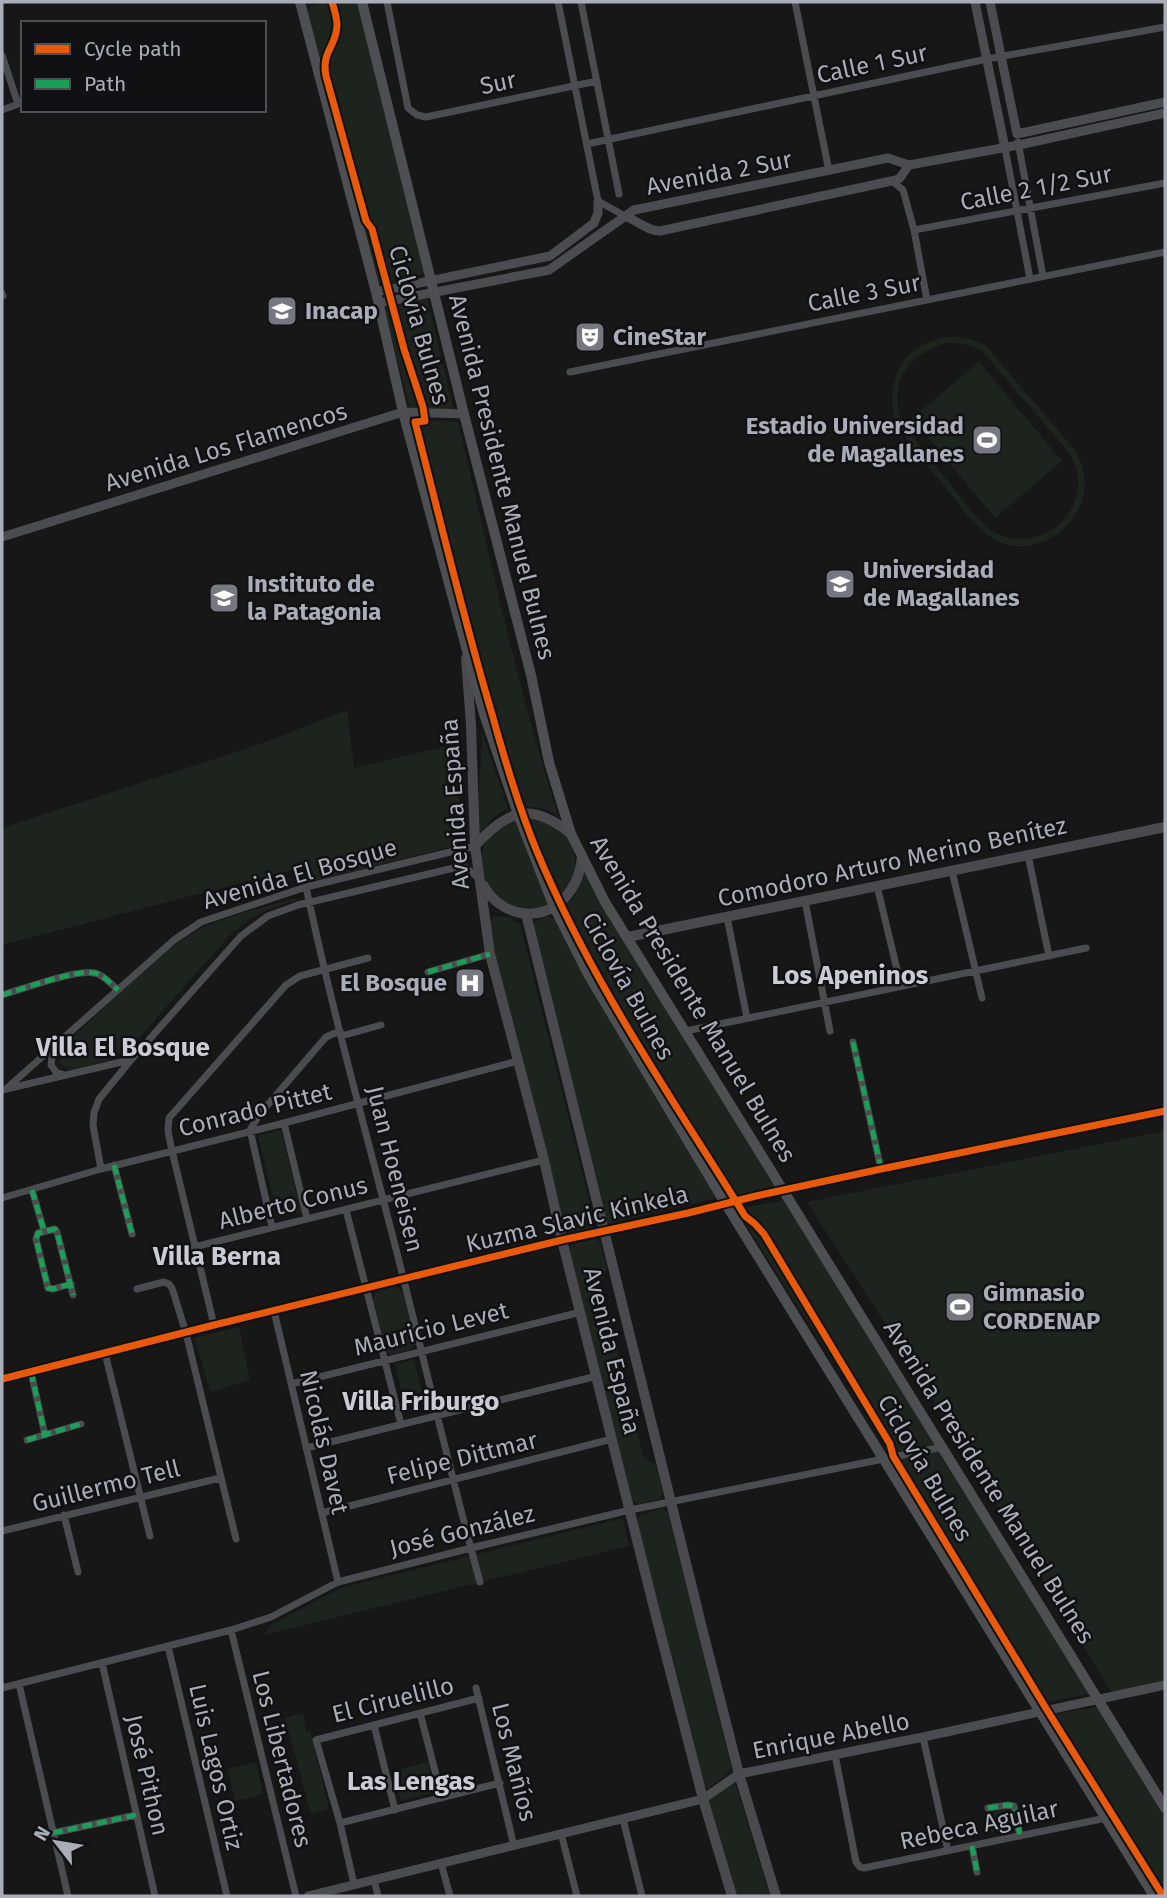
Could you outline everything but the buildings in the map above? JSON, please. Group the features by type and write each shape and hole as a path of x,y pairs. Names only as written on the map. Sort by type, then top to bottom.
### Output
{"main road":[{"path":"303,2 378,298 403,412 484,714 518,814 554,907 589,976 725,1203 1153,1896"},
{"name":"Avenida Presidente Manuel Bulnes","path":"362,2 531,675 549,762 571,834 605,902 1165,1808"},
{"name":"Avenida España","path":"465,644 475,846 490,954 703,1799 732,1896"},
{"path":"475,846 497,824 518,814 551,819 571,834"},
{"name":"Comodoro Arturo Merino Benítez","path":"628,937 1165,827"},
{"path":"480,878 487,893 500,906 517,913 541,912 563,900 575,883 582,857"},
{"name":"Avenida España","path":"526,914 739,1774 776,1896"}],"street":[{"name":"Sur","path":"387,2 408,108 417,115 426,117 597,81"},
{"path":"378,298 431,280 550,256 594,223 598,213 598,201 558,2"},
{"path":"581,2 619,194"},
{"path":"796,2 829,171"},
{"path":"975,2 1030,279"},
{"path":"990,2 1044,276"},
{"name":"Calle 1 Sur","path":"587,144 987,59 1165,27"},
{"path":"2,55 20,104 2,110"},
{"path":"1017,134 1165,102"},
{"name":"Avenida 2 Sur","path":"625,216 634,209 888,158 909,165 1005,148 1165,113"},
{"path":"892,181 900,178 909,165"},
{"path":"892,181 903,190 914,230 927,300"},
{"name":"Avenida 2 Sur","path":"625,216 649,229 660,231 892,181"},
{"name":"Calle 2 1/2 Sur","path":"914,230 1165,183"},
{"path":"378,298 434,293 549,270 625,216 598,201"},
{"name":"Calle 3 Sur","path":"570,372 1165,251"},
{"name":"Avenida Los Flamencos","path":"2,537 403,412 464,414"},
{"name":"Avenida El Bosque","path":"4,1089 174,940 201,922 306,887 475,846"},
{"path":"1028,855 1049,956"},
{"name":"Avenida El Bosque","path":"4,1089 131,1060 242,936 268,916 298,905 458,867 466,868 480,878"},
{"path":"952,871 982,998"},
{"path":"877,886 901,986"},
{"name":"Juan Hoeneisen","path":"306,887 324,969 480,1582"},
{"path":"805,901 830,1031"},
{"path":"727,917 747,1018"},
{"path":"686,1031 1086,948"},
{"path":"428,972 490,954"},
{"path":"214,1325 172,1151 168,1131 169,1118 286,985 300,976 368,958"},
{"path":"2,995 79,973 92,972 118,990"},
{"path":"272,1227 250,1130 259,1115 326,1037 381,1025"},
{"path":"853,1042 881,1169"},
{"path":"53,1048 51,1065 64,1075"},
{"path":"101,1169 93,1125 94,1113 99,1099 131,1060"},
{"name":"Conrado Pittet","path":"2,1198 114,1165 518,1061"},
{"name":"Kuzma Slavic Kinkela","path":"2,1379 562,1240 881,1169 1165,1111"},
{"path":"284,1123 307,1219"},
{"name":"Alberto Conus","path":"174,1252 544,1160"},
{"path":"114,1165 132,1234"},
{"path":"32,1190 44,1231"},
{"path":"346,1210 401,1424"},
{"path":"71,1284 53,1289 47,1286 36,1239 38,1233 52,1228 57,1232 71,1284 73,1295"},
{"path":"137,1289 164,1282 172,1288 186,1333 236,1539"},
{"name":"Nicolás Davet","path":"274,1311 338,1582"},
{"name":"Mauricio Levet","path":"291,1384 581,1312"},
{"path":"104,1353 150,1535"},
{"path":"31,1372 45,1435"},
{"path":"306,1448 597,1376"},
{"path":"27,1440 81,1424"},
{"name":"Felipe Dittmar","path":"322,1513 612,1439"},
{"name":"José González","path":"2,1688 231,1630 271,1617 338,1582 630,1510 943,1447"},
{"name":"Guillermo Tell","path":"2,1531 220,1478"},
{"path":"64,1515 78,1572"},
{"name":"Los Libertadores","path":"231,1630 296,1896"},
{"name":"Luis Lagos Ortiz","path":"168,1646 227,1896"},
{"name":"José Pithon","path":"102,1663 155,1896"},
{"path":"19,1684 68,1896"},
{"name":"Enrique Abello","path":"307,1896 703,1799 739,1774 1165,1685"},
{"name":"Los Mañíos","path":"476,1688 514,1846"},
{"name":"El Ciruelillo","path":"340,1823 316,1740 479,1698"},
{"path":"420,1713 442,1798"},
{"path":"374,1725 395,1810"},
{"path":"923,1737 948,1851"},
{"name":"Rebeca Aguilar","path":"835,1755 856,1862 860,1867 866,1868 1106,1818"},
{"path":"354,1884 340,1823 500,1783"},
{"path":"989,1808 1014,1806 1020,1836"},
{"path":"53,1833 136,1815"},
{"path":"623,1819 642,1896"},
{"path":"561,1833 577,1896"},
{"path":"972,1846 978,1872"},
{"path":"442,1863 450,1896"},
{"path":"374,1880 378,1896"}],"shaded area":[{"path":"325,2 357,2 424,274 377,283 306,11"},
{"path":"427,299 454,410 410,409 384,308"},
{"name":"Estadio Universidad de Magallanes","path":"943,338 967,338 986,346 1076,451 1085,478 1083,497 1078,511 1069,523 1046,541 1017,546 1002,543 986,534 972,521 897,427 892,403 899,369 913,351 926,343","holes":["947,343 970,346 982,351 1070,454 1078,477 1076,497 1070,511 1048,532 1033,538 1018,539 1003,536 988,528 976,517 902,423 898,395 904,372 921,355"]},
{"name":"Estadio Universidad de Magallanes","path":"979,362 1062,461 995,518 912,418"},
{"path":"411,419 458,422 517,669 558,815 541,808 518,805 474,668"},
{"path":"347,710 354,768 460,743 459,845 313,881 291,870 2,945 2,828 260,744"},
{"path":"482,732 508,808 494,817 479,834 477,831"},
{"path":"528,816 546,820 561,830 571,845 575,863 571,881 561,896 546,906 528,910 510,906 495,896 485,881 481,863 485,845 495,830 510,820"},
{"path":"585,873 785,1185 730,1197 588,972 562,911 575,895"},
{"path":"296,898 297,900 254,917 231,934 129,1049 107,1061 69,1070 60,1063 59,1051 115,996 170,948 203,927"},
{"path":"494,916 509,917 520,924 595,1224 591,1229 569,1234 564,1229 488,927"},
{"path":"547,916 555,919 586,978 716,1198 608,1224 531,928 536,920"},
{"path":"281,1130 301,1212 278,1218 258,1136"},
{"path":"1165,1131 1165,1681 1112,1693 906,1356 807,1202"},
{"path":"786,1200 1091,1694 1040,1703 897,1461 736,1209"},
{"path":"594,1239 600,1242 607,1269 601,1283 643,1456 656,1466 663,1493 660,1499 639,1504 632,1501 569,1249 572,1244"},
{"path":"390,1286 398,1287 403,1293 416,1344 412,1349 391,1355 386,1351 373,1304 377,1291"},
{"path":"239,1327 250,1380 210,1392 195,1338"},
{"path":"414,1360 422,1392 403,1397 395,1364"},
{"path":"662,1509 668,1513 731,1767 727,1774 708,1789 704,1787 637,1522 640,1515"},
{"path":"623,1518 629,1546 264,1635 272,1624 341,1588"},
{"path":"1097,1707 1165,1818 1165,1896 1160,1896 1047,1715"},
{"path":"303,1713 329,1809 311,1814 285,1718"},
{"path":"256,1762 263,1794 235,1801 228,1769"},
{"path":"428,1762 435,1792 401,1801 393,1771"},
{"path":"735,1783 770,1896 737,1896 708,1801"},
{"path":"1009,1808 1013,1827 991,1832 987,1813"}],"marked path":[{"path":"428,972 490,954"},
{"path":"2,995 86,973 101,976 118,990"},
{"path":"853,1042 881,1169"},
{"path":"114,1165 132,1234"},
{"path":"32,1190 44,1231"},
{"path":"71,1284 53,1289 48,1288 36,1239 38,1233 55,1229 57,1232 73,1295"},
{"path":"31,1372 45,1435"},
{"path":"27,1440 81,1424"},
{"path":"988,1808 1014,1806 1020,1836"},
{"path":"53,1833 136,1815"},
{"path":"972,1846 977,1872"}],"cycle path":[{"name":"Ciclovía Bulnes","path":"332,2 337,25 335,38 327,54 326,76 366,221 372,229 404,349 423,407 425,421 415,422 471,641 513,785 559,902 634,1039 745,1216 764,1234 890,1444 893,1456 1163,1896"},
{"path":"2,1379 562,1240 881,1169 1165,1111"}],"place":[{"name":"Inacap","path":"282,311"},
{"name":"CineStar","path":"590,337"},
{"name":"Estadio Universidad de Magallanes","path":"987,440"},
{"name":"Universidad de Magallanes","path":"840,584"},
{"name":"Instituto de la Patagonia","path":"224,598"},
{"name":"El Bosque","path":"470,983"},
{"name":"Gimnasio CORDENAP","path":"960,1307"}],"district":[{"name":"Los Apeninos","path":"850,975"},
{"name":"Villa El Bosque","path":"123,1047"},
{"name":"Villa Berna","path":"217,1256"},
{"name":"Villa Friburgo","path":"421,1401"},
{"name":"Las Lengas","path":"411,1781"}]}
